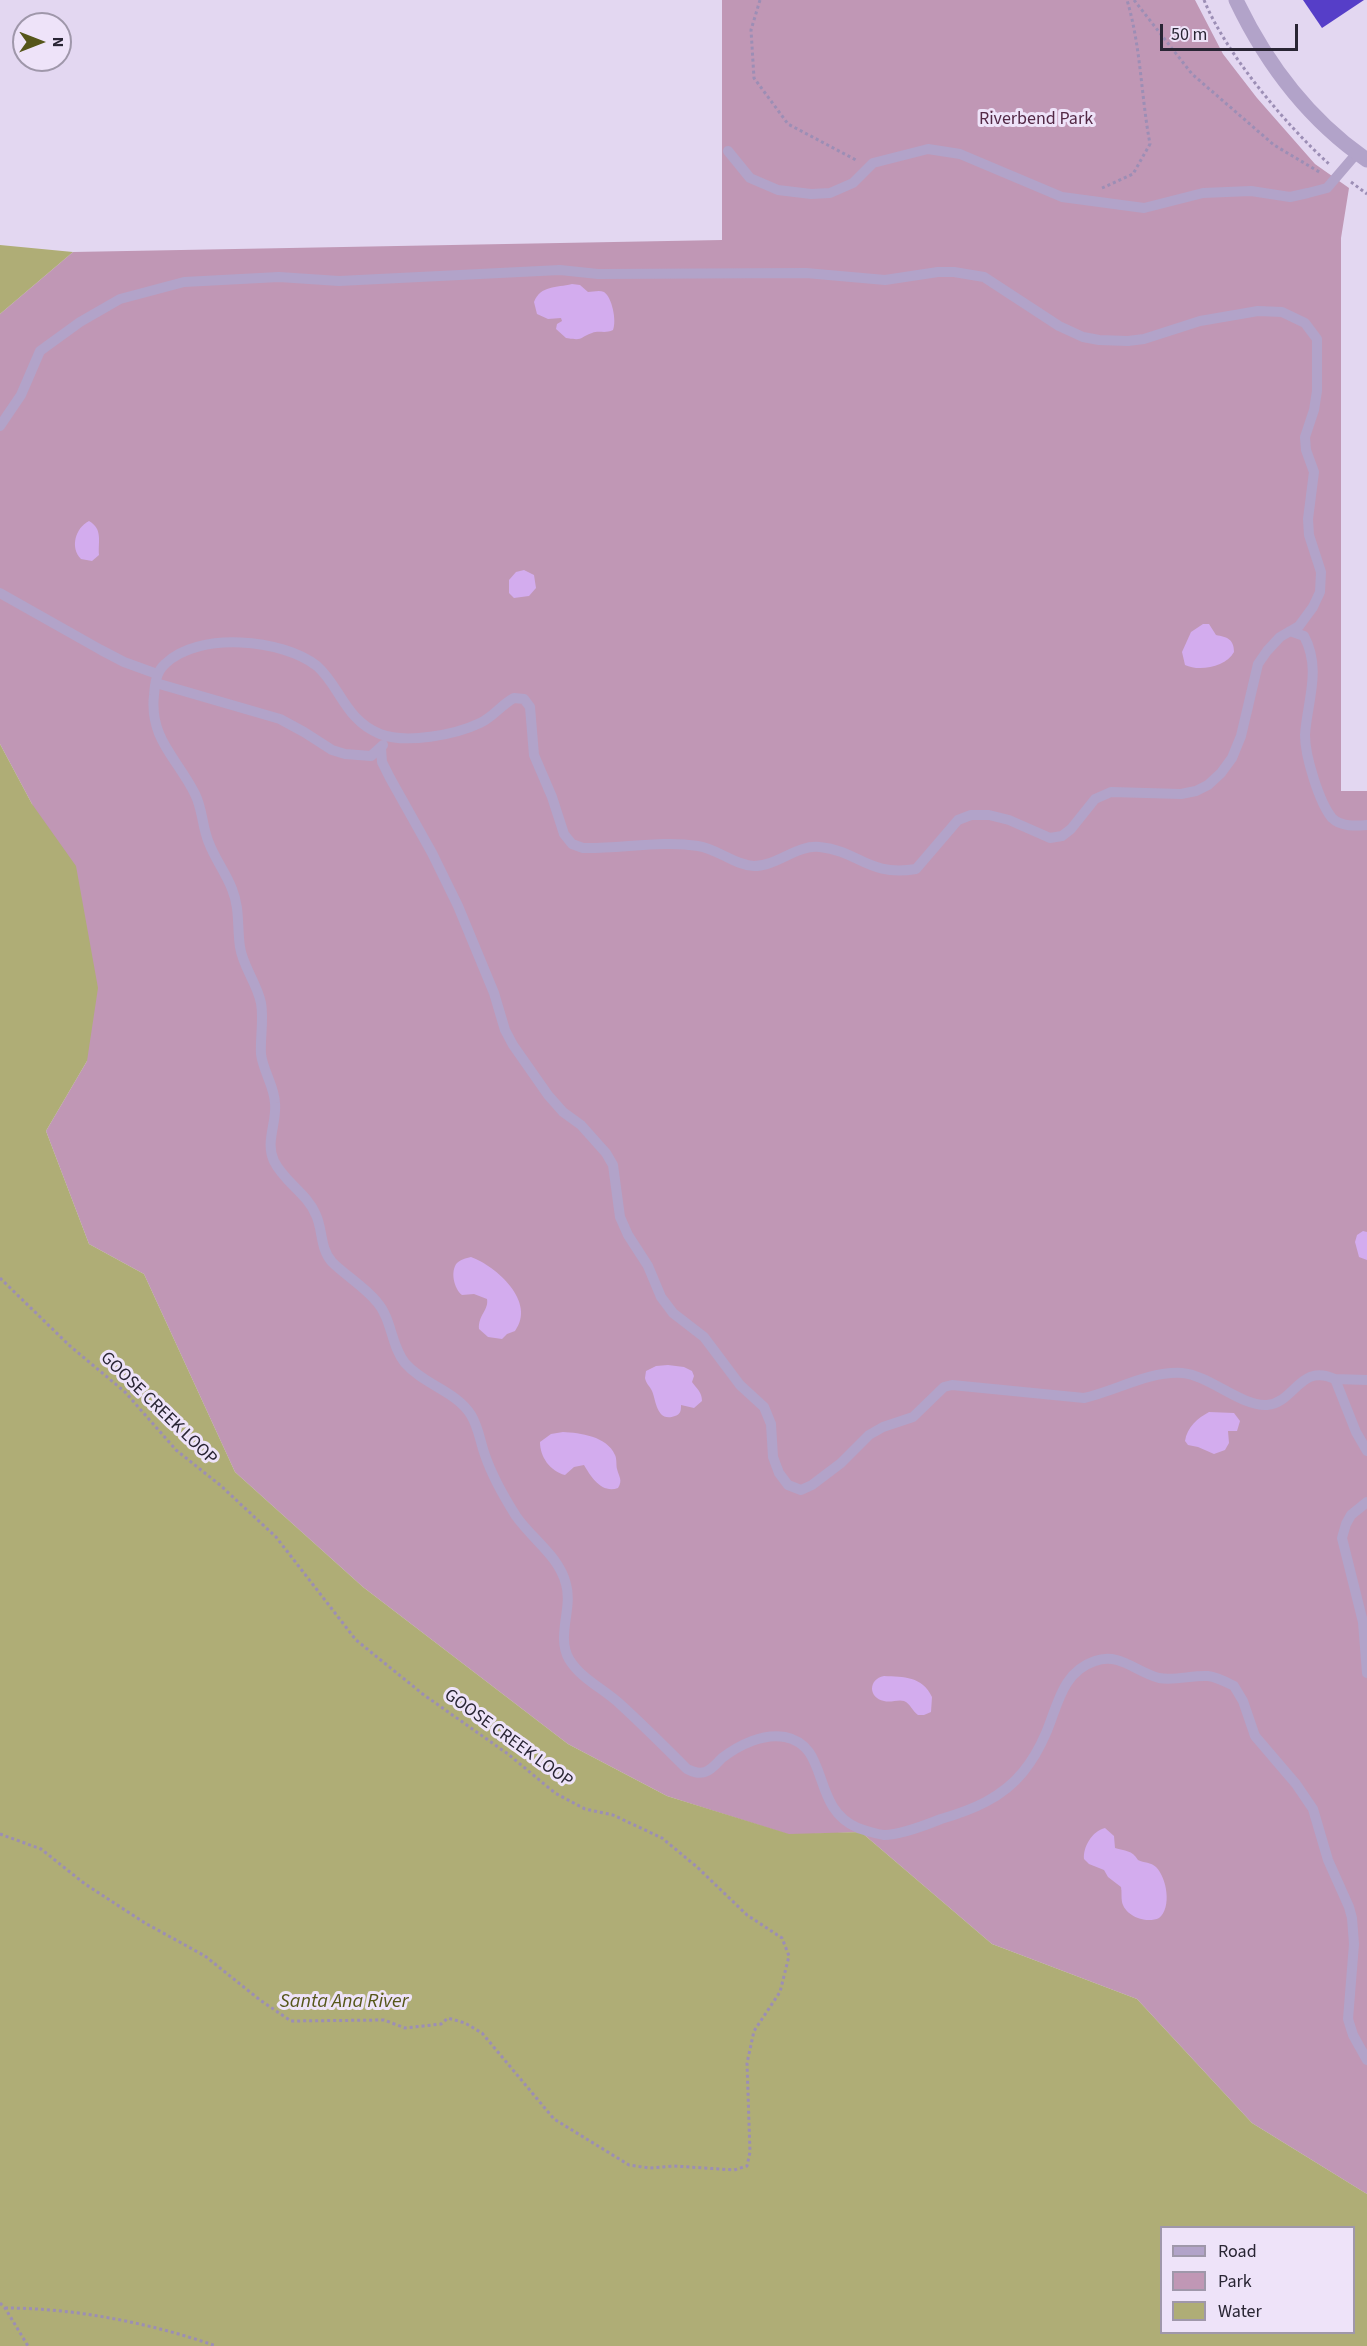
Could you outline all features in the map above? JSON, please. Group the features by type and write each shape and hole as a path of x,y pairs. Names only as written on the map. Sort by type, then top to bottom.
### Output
{"street":[{"path":"1236,0 1254,36 1291,90 1320,121 1362,156"}],"lane":[{"path":"728,151 750,178 778,190 811,194 830,192 853,183 873,163 927,149 960,154 1062,197 1144,208 1203,193 1251,191 1290,197 1327,188 1362,156"},
{"path":"0,426 21,395 40,351 80,322 120,299 184,282 243,281 279,277 339,281 560,270 598,274 806,273 885,280 938,272 954,272 984,277 1071,332 1083,337 1113,341 1144,339 1200,321 1270,310 1282,312 1305,323 1317,339 1317,392 1314,410 1305,436 1306,450 1314,472 1308,519 1309,535 1319,562 1322,579 1320,592 1313,607 1299,626 1280,637 1266,651 1258,664 1236,747 1221,773 1208,785 1196,791 1181,794 1111,792 1095,799 1071,829 1062,836 1050,838 989,814 971,815 958,820 916,869 891,872 873,868 833,849 817,846 768,864 755,866 742,864 699,846 583,848 572,844 564,834 552,797 534,755 530,707 524,699 514,698 477,725 448,733 404,738 380,734 349,711 320,669 305,658 286,650 240,643 204,645 176,655 165,664 157,678 152,709 155,727 202,808 207,840 234,893 238,910 240,951 261,1003 262,1058 275,1097 276,1109 270,1150 275,1163 316,1215 329,1260 359,1284 379,1304 403,1360 422,1379 456,1399 469,1411 480,1434 488,1463 506,1497 525,1527 550,1554 566,1582 567,1608 564,1641 566,1653 572,1664 584,1677 619,1703 687,1769 696,1773 707,1772 737,1748 757,1739 772,1736 787,1737 803,1745 813,1756 829,1803 842,1820 873,1833 887,1835 963,1812 996,1796 1011,1785 1030,1762 1046,1733 1052,1713 1071,1675 1095,1660 1123,1660 1159,1678 1207,1676 1234,1686 1243,1701 1255,1736 1296,1784 1313,1809 1328,1860 1352,1918 1354,1944 1348,2019 1353,2035 1367,2060"},
{"path":"0,593 101,650 157,678 280,719 332,750 345,754 371,756 381,748 388,735"},
{"path":"1290,632 1304,636 1311,657 1313,686 1305,737 1311,766 1323,800 1333,819 1353,826 1367,825"},
{"path":"381,748 382,762 458,906 494,993 505,1030 513,1045 548,1095 563,1112 581,1125 614,1165 620,1217 628,1235 648,1266 661,1297 673,1313 704,1337 740,1385 764,1407 771,1424 773,1457 779,1473 788,1485 801,1490 812,1485 841,1463 869,1435 883,1427 913,1417 923,1410 944,1387 969,1385 1084,1398 1135,1381 1181,1373 1199,1377 1256,1404 1268,1405 1280,1401 1306,1377 1324,1374 1335,1379 1367,1380"},
{"path":"1335,1379 1356,1432 1367,1451"},
{"path":"1367,1502 1351,1515 1342,1538 1363,1623 1367,1673"}],"path":[{"path":"760,0 750,30 754,78 788,124 854,160 883,161"},
{"path":"1096,190 1132,174 1150,144 1142,106 1135,28 1127,0"},
{"path":"1134,0 1192,74 1274,145 1323,174"},
{"path":"1204,0 1247,73 1315,152 1367,194"},
{"name":"GOOSE CREEK LOOP","path":"0,1278 70,1346 125,1392 176,1450 220,1485 276,1537 356,1640 424,1695 508,1754 555,1793 585,1809 613,1815 662,1838 697,1867 747,1915 782,1938 789,1956 780,1992 754,2031 747,2063 750,2152 747,2166 734,2170 674,2166 649,2168 629,2165 554,2119 482,2033 465,2023 448,2018 441,2024 405,2028 384,2020 291,2021 260,2000 205,1956 145,1923 85,1884 41,1849 0,1834"},
{"path":"0,2303 28,2346"},
{"path":"5,2308 36,2308 177,2332 216,2346"}],"green space":[{"name":"Riverbend Park","path":"722,0 1195,0 1223,54 1257,98 1315,164 1349,188 1341,238 1341,791 1367,791 1367,2194 1252,2123 1137,1999 992,1944 861,1832 790,1835 667,1796 568,1744 363,1587 235,1472 144,1274 89,1244 46,1131 87,1061 32,804 0,744 0,314 73,252 722,240"}],"sand":[{"path":"580,285 588,292 602,291 607,295 614,315 613,330 595,332 578,339 566,338 556,329 557,324 562,321 561,318 548,319 537,314 534,302 541,293 550,288"},
{"path":"89,521 96,528 99,536 99,555 92,561 81,559 75,544 80,528"},
{"path":"524,570 534,575 536,588 529,596 514,598 509,593 509,580 516,572"},
{"path":"1203,624 1209,624 1216,635 1229,639 1233,644 1234,652 1225,661 1212,667 1197,668 1185,665 1182,652 1191,632"},
{"path":"1363,1231 1367,1232 1367,1260 1359,1257 1355,1242 1357,1235"},
{"path":"471,1257 492,1268 511,1286 517,1297 521,1308 520,1320 515,1331 502,1339 488,1337 479,1329 487,1299 474,1294 462,1295 455,1284 453,1275 455,1266 460,1261"},
{"path":"656,1366 684,1367 692,1371 694,1376 692,1382 702,1398 702,1401 694,1408 681,1405 678,1414 669,1417 660,1413 645,1378 646,1371"},
{"path":"1209,1412 1234,1413 1240,1421 1237,1431 1228,1431 1229,1443 1225,1450 1214,1454 1188,1445 1185,1441 1194,1423"},
{"path":"563,1432 592,1437 611,1449 616,1457 620,1478 618,1488 602,1487 584,1465 574,1467 565,1475 550,1467 542,1453 540,1442 551,1434"},
{"path":"884,1676 918,1681 932,1697 931,1712 918,1715 904,1701 887,1701 875,1696 873,1684"},
{"path":"1105,1828 1114,1836 1115,1848 1125,1850 1138,1860 1154,1865 1160,1872 1167,1900 1166,1907 1159,1918 1148,1920 1132,1915 1122,1902 1121,1887 1108,1877 1104,1870 1089,1864 1084,1859 1089,1840 1096,1832"}],"water":[{"path":"0,245 73,252 0,314"},
{"name":"Santa Ana River","path":"0,744 32,804 76,866 98,988 87,1061 46,1131 89,1244 144,1274 235,1472 363,1587 568,1744 667,1796 789,1834 861,1832 992,1944 1137,1999 1252,2123 1367,2194 1367,2346 0,2346"}],"building":[{"path":"1303,0 1364,0 1322,28"}]}
